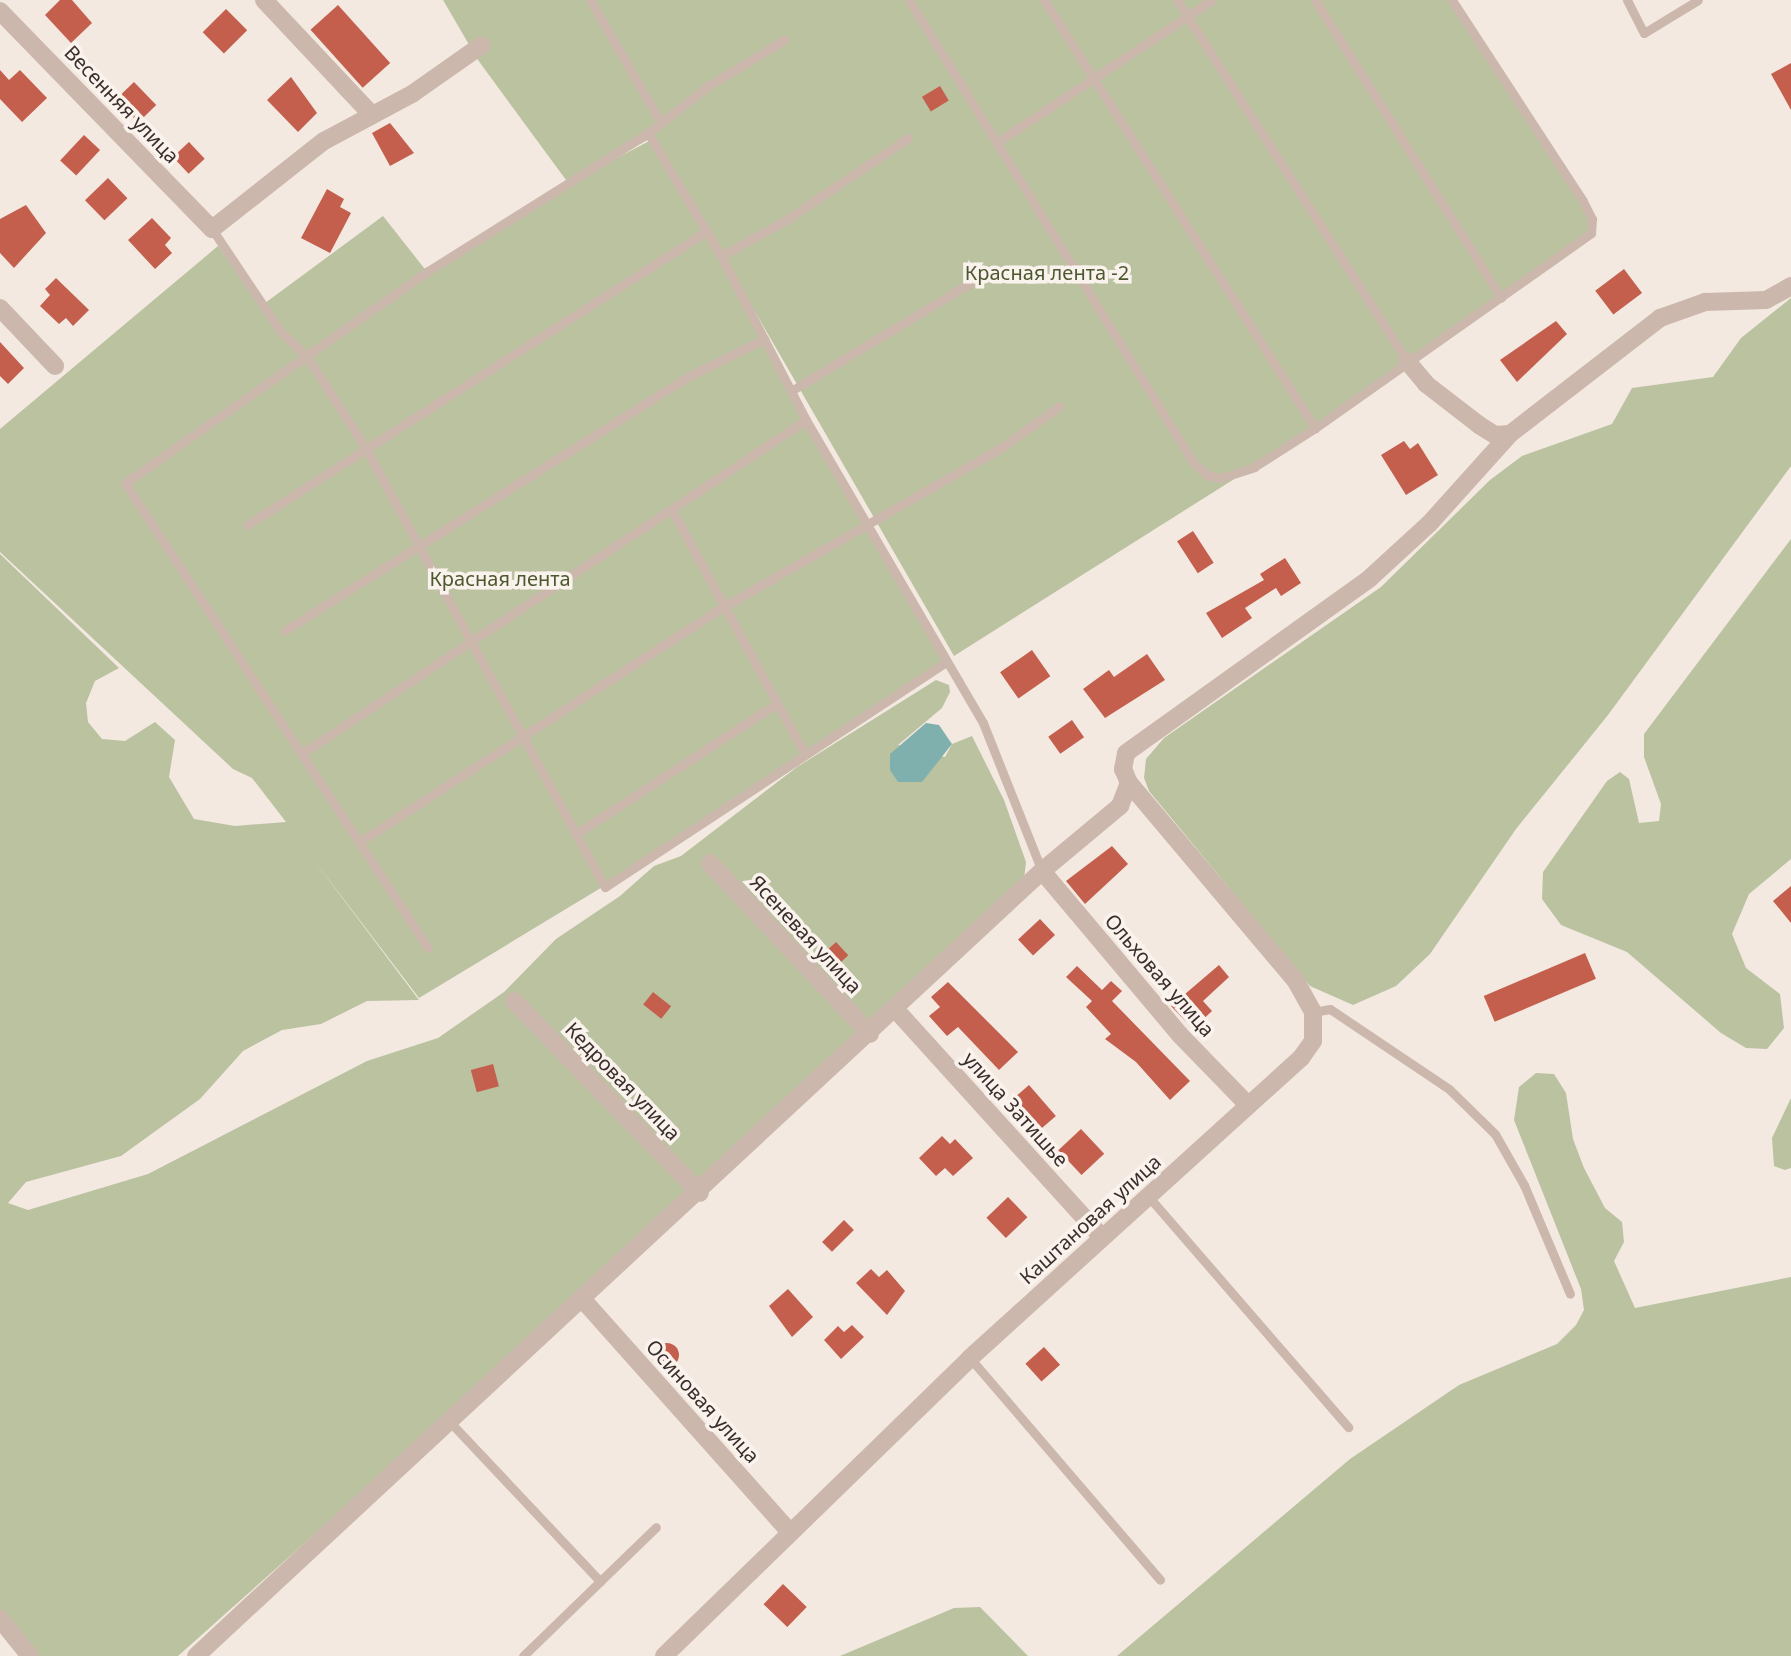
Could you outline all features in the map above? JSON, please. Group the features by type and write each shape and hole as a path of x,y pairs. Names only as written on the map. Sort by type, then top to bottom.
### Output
{"street":[{"path":"264,0 370,113"},
{"name":"Весенняя улица","path":"0,11 212,229"},
{"path":"212,229 324,141 370,113 412,94 482,45"},
{"path":"1313,1012 1295,980 1129,783 1123,769 1126,753 1370,578 1429,524 1510,434 1660,318 1705,302 1766,300 1791,286"},
{"path":"0,308 55,366"},
{"path":"1407,361 1426,384 1479,425 1495,435 1510,434"},
{"path":"196,1656 584,1301 1042,871 1120,806 1129,783"},
{"name":"Ясеневая улица","path":"710,863 870,1034"},
{"name":"Ольховая улица","path":"1042,871 1180,1035 1248,1105"},
{"name":"Кедровая улица","path":"514,1001 700,1193"},
{"name":"улица Затишье","path":"896,1010 1102,1237"},
{"name":"Каштановая улица","path":"664,1656 970,1358 1248,1105 1313,1041 1313,1012"},
{"name":"Осиновая улица","path":"584,1301 790,1532"},
{"path":"0,1619 30,1656"}],"lane":[{"path":"590,0 661,123"},
{"path":"909,0 999,141 1193,462 1207,475 1221,478 1254,467 1315,428 1407,361 1578,246 1591,233 1592,219 1452,0"},
{"path":"1044,0 1315,428"},
{"path":"1177,0 1407,361"},
{"path":"999,141 1212,0"},
{"path":"1315,0 1501,298"},
{"path":"1627,0 1644,33 1698,0"},
{"path":"428,948 125,483 306,355 648,133 708,86 784,40"},
{"path":"648,133 721,256 806,420 983,723 1042,871"},
{"path":"721,256 786,220 908,138"},
{"path":"212,229 281,332 306,355 366,449 423,547 470,641 605,887 946,662"},
{"path":"247,525 707,231"},
{"path":"791,391 982,276"},
{"path":"284,631 423,547 689,376 764,339"},
{"path":"361,841 723,607 1002,447 1060,406"},
{"path":"301,754 470,641 673,512 806,420"},
{"path":"673,512 775,705 805,754"},
{"path":"576,834 775,705"},
{"path":"1313,1012 1330,1009 1449,1089 1495,1134 1524,1185 1570,1294"},
{"path":"1148,1196 1348,1427"},
{"path":"970,1358 1160,1580"},
{"path":"450,1422 600,1581"},
{"path":"523,1656 656,1527"}],"green space":[{"name":"Красная лента -2","path":"443,0 1452,0 1583,201 1591,233 1315,428 954,656 654,137 566,180 478,60"},
{"name":"Красная лента","path":"653,139 946,661 604,886 419,998 310,855 419,1000 367,1001 321,1024 282,1030 243,1051 200,1099 121,1156 26,1182 8,1203 28,1210 148,1174 367,1061 438,1038 504,992 556,939 620,896 654,866 681,856 797,767 936,680 949,685 950,692 942,708 898,745 945,757 952,744 972,736 1004,800 1026,862 1024,880 454,1410 178,1656 37,1656 0,1610 0,554 119,668 95,681 86,703 88,722 102,739 125,741 155,722 175,740 169,777 194,819 235,826 286,822 252,778 233,769 0,552 0,429 218,246 261,306 383,216 428,273 568,184"},
{"path":"1791,298 1791,466 1608,715 1516,829 1430,954 1396,986 1353,1005 1310,986 1149,791 1144,778 1146,759 1164,738 1381,587 1490,480 1522,456 1612,424 1632,388 1713,377 1741,338"},
{"path":"1791,539 1791,859 1749,894 1732,934 1746,968 1780,994 1784,1028 1767,1049 1746,1048 1721,1033 1627,952 1561,925 1542,899 1543,872 1607,781 1620,772 1629,779 1639,823 1659,821 1661,804 1644,757 1644,734"},
{"path":"1536,1073 1554,1074 1566,1093 1573,1139 1584,1168 1605,1208 1622,1222 1624,1242 1614,1261 1635,1308 1791,1277 1791,1656 1117,1656 1350,1459 1459,1385 1557,1344 1576,1325 1584,1310 1581,1289 1514,1120 1519,1087"},
{"path":"1791,1098 1791,1168 1785,1170 1774,1166 1772,1138"},
{"path":"980,1607 1028,1656 840,1656 954,1608"}],"water":[{"path":"926,723 939,725 952,744 922,782 898,782 890,770 890,754"}],"building":[{"path":"60,0 72,0 92,23 71,43 45,15"},
{"path":"338,5 390,63 363,88 311,30"},
{"path":"226,9 247,30 224,54 203,32"},
{"path":"1791,63 1791,110 1771,74"},
{"path":"0,70 9,80 20,70 47,98 22,122 0,99"},
{"path":"291,77 317,113 298,132 267,100"},
{"path":"134,82 156,105 138,122 116,99"},
{"path":"940,86 949,101 931,111 922,97"},
{"path":"390,123 414,153 390,166 372,133"},
{"path":"84,135 100,150 76,176 60,161"},
{"path":"189,142 205,159 189,174 173,157"},
{"path":"108,178 127,198 104,220 85,200"},
{"path":"327,189 344,199 340,207 351,213 330,253 301,238"},
{"path":"26,205 46,233 14,268 0,253 0,219"},
{"path":"152,218 171,238 165,245 172,253 155,269 128,240"},
{"path":"1624,269 1642,293 1613,315 1595,291"},
{"path":"56,278 89,310 73,326 66,318 59,324 40,306 50,295 45,289"},
{"path":"1556,321 1567,334 1517,382 1500,360"},
{"path":"0,342 24,368 8,384 0,376"},
{"path":"1404,441 1410,449 1418,443 1438,475 1406,495 1381,455"},
{"path":"1193,531 1214,563 1198,573 1177,541"},
{"path":"1285,558 1301,583 1281,596 1276,588 1245,608 1252,618 1222,638 1206,613 1264,580 1260,574"},
{"path":"1032,650 1050,676 1018,699 1000,672"},
{"path":"1147,654 1165,680 1105,718 1083,689 1109,670 1114,677"},
{"path":"1072,720 1084,737 1060,754 1048,737"},
{"path":"1112,846 1128,864 1085,904 1066,881"},
{"path":"1791,886 1791,923 1773,901"},
{"path":"1040,919 1055,935 1033,956 1018,939"},
{"path":"836,942 848,955 832,970 820,957"},
{"path":"1585,953 1596,979 1495,1022 1484,996"},
{"path":"1219,965 1229,977 1203,1001 1212,1011 1193,1029 1171,1006"},
{"path":"1077,966 1102,990 1111,981 1122,991 1112,1001 1190,1081 1170,1100 1136,1062 1105,1039 1111,1034 1086,1007 1092,1001 1066,977"},
{"path":"948,982 1018,1052 999,1070 958,1027 947,1036 929,1016 940,1007 931,997"},
{"path":"653,992 671,1006 661,1019 643,1005"},
{"path":"493,1064 499,1086 477,1092 471,1070"},
{"path":"1029,1085 1056,1116 1033,1136 1006,1105"},
{"path":"1081,1129 1104,1154 1082,1175 1058,1150"},
{"path":"942,1136 950,1144 955,1139 973,1158 953,1176 945,1168 936,1176 919,1158"},
{"path":"1008,1197 1027,1217 1006,1238 986,1218"},
{"path":"844,1220 854,1230 832,1252 822,1242"},
{"path":"871,1269 879,1277 887,1270 905,1291 887,1315 856,1283"},
{"path":"788,1289 813,1317 792,1337 769,1306"},
{"path":"852,1325 864,1337 841,1359 824,1340 838,1326 844,1332"},
{"path":"667,1343 678,1350 679,1355 672,1366 667,1367 656,1360 655,1355 662,1344"},
{"path":"1044,1347 1060,1365 1041,1382 1025,1364"},
{"path":"783,1584 807,1607 787,1627 764,1604"}]}
